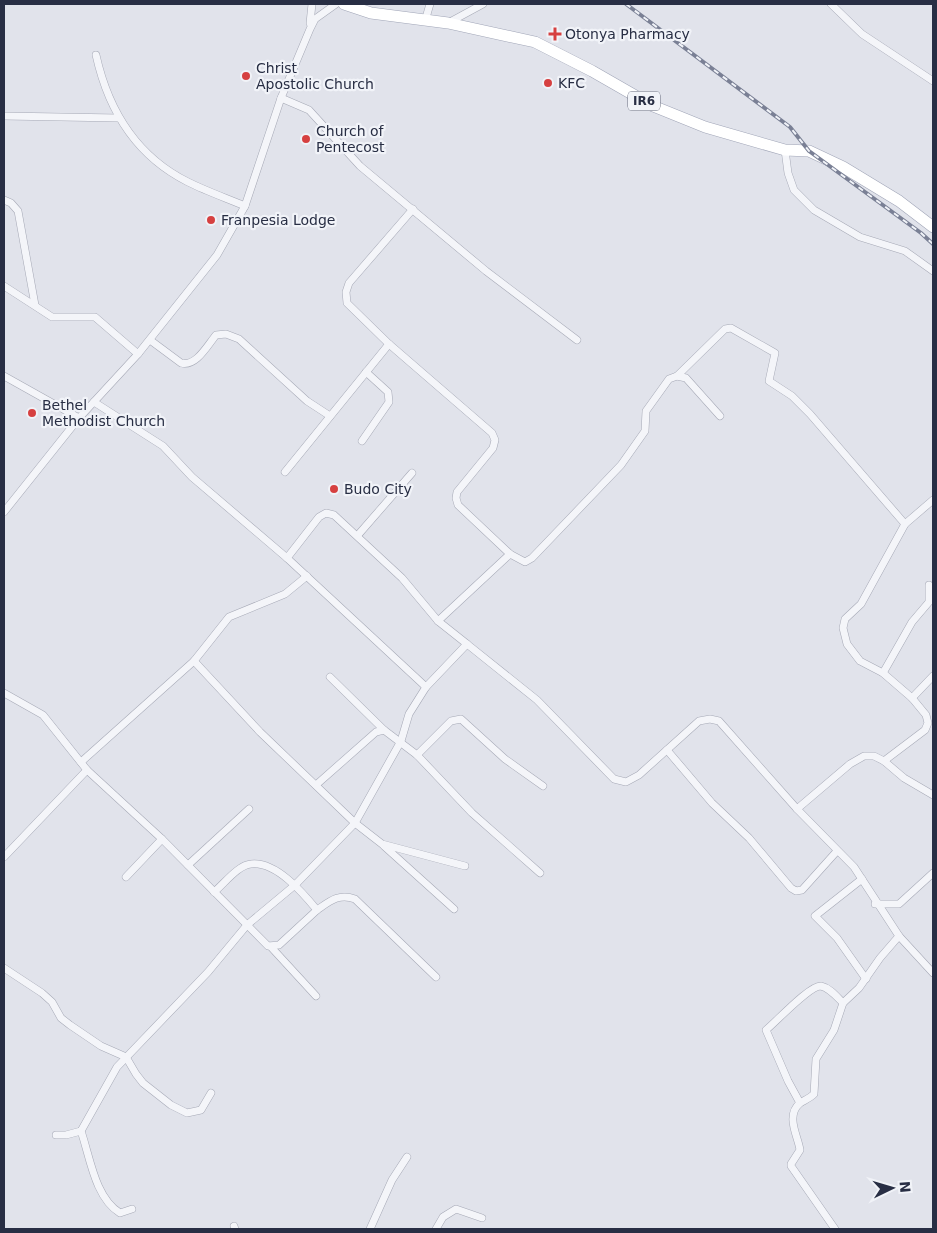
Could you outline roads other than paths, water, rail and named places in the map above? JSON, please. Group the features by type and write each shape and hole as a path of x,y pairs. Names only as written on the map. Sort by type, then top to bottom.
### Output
{"main road":[{"name":"IR6","path":"344,4 371,12 448,23 535,42 592,71 653,106 705,127 785,150 809,151 843,167 899,201 933,227"}],"street":[{"path":"310,29 312,4"},
{"path":"4,512 79,418 150,340 217,255 245,206 281,98 310,29 315,19 336,4"},
{"path":"425,21 430,4"},
{"path":"448,23 483,4"},
{"path":"830,4 862,34 933,81"},
{"path":"96,55 109,100 118,118 148,154 187,182 245,206"},
{"path":"281,98 309,110 360,166 486,271 577,340"},
{"path":"4,116 118,118"},
{"path":"785,150 788,173 794,190 814,210 860,237 905,251 933,271"},
{"path":"4,200 11,203 18,211 35,305"},
{"path":"413,209 349,283 346,292 347,303 389,344 492,433 495,440 494,448 458,492 456,498 458,505 510,554 525,562 532,558 621,465 645,431 646,411 669,379 677,376 725,328 731,328 775,353 769,381 792,396 810,414 905,524"},
{"path":"4,286 52,317 95,317 138,354"},
{"path":"150,340 181,364 187,365 193,363 216,336 226,334 239,340 307,402 330,416"},
{"path":"286,472 389,344"},
{"path":"362,441 389,402 388,392 366,372"},
{"path":"4,376 79,418"},
{"path":"677,376 686,378 720,416"},
{"path":"94,402 163,446 192,477 287,558 426,687"},
{"path":"358,535 412,473"},
{"path":"884,761 925,730 928,723 926,715 912,698 883,673 860,662 847,644 843,628 845,619 861,604 905,524 933,500"},
{"path":"287,558 319,516 326,513 334,515 358,535 402,578 438,621 537,700 614,779 626,782 639,775 699,721 719,721 862,879 875,904 899,936 933,973"},
{"path":"438,621 510,554"},
{"path":"81,762 194,661 229,617 285,594 307,576"},
{"path":"883,673 912,622 929,602 929,586"},
{"path":"56,1134 66,1135 81,1131 117,1067 208,972 246,925 295,885 355,823 402,741 408,714 426,687 467,644"},
{"path":"194,661 236,709 355,823 382,844 454,910"},
{"path":"912,698 933,676"},
{"path":"330,677 384,730 402,741 418,755 472,813 540,873"},
{"path":"4,693 44,715 87,770 162,839 246,925 271,947 316,996"},
{"path":"418,755 452,721 460,720 505,759 543,786"},
{"path":"316,785 376,732 384,730"},
{"path":"667,750 712,803 749,838 791,888 796,891 802,890 837,850"},
{"path":"797,809 857,759 874,756 933,796"},
{"path":"4,857 87,770"},
{"path":"188,865 249,809"},
{"path":"126,877 162,839"},
{"path":"382,844 465,866"},
{"path":"214,892 240,869 250,864 270,868 295,885 317,910"},
{"path":"875,904 899,904 933,874"},
{"path":"862,879 815,916 837,938 866,979"},
{"path":"271,947 279,945 317,910 335,898 346,896 355,899 436,977"},
{"path":"835,1229 791,1166 800,1150 793,1130 794,1114 800,1103 814,1094 816,1059 834,1030 843,1003 866,979 880,958 899,936"},
{"path":"4,968 42,993 52,1002 61,1018 70,1025 101,1046 126,1057 144,1083 171,1105 188,1113 200,1110 211,1093"},
{"path":"800,1103 788,1081 766,1030 803,995 818,986 824,987 843,1003"},
{"path":"81,1131 104,1197 112,1208 120,1213 132,1209"},
{"path":"370,1229 392,1180 407,1158"},
{"path":"436,1229 443,1217 456,1209 482,1218"}],"railway":[{"path":"626,4 790,127 809,151 921,233 933,244"}],"place":[{"name":"Otonya Pharmacy","path":"555,34"},
{"name":"Christ Apostolic Church","path":"246,76"},
{"name":"KFC","path":"548,83"},
{"name":"Church of Pentecost","path":"306,139"},
{"name":"Franpesia Lodge","path":"211,220"},
{"name":"Bethel Methodist Church","path":"32,413"},
{"name":"Budo City","path":"334,489"}]}
